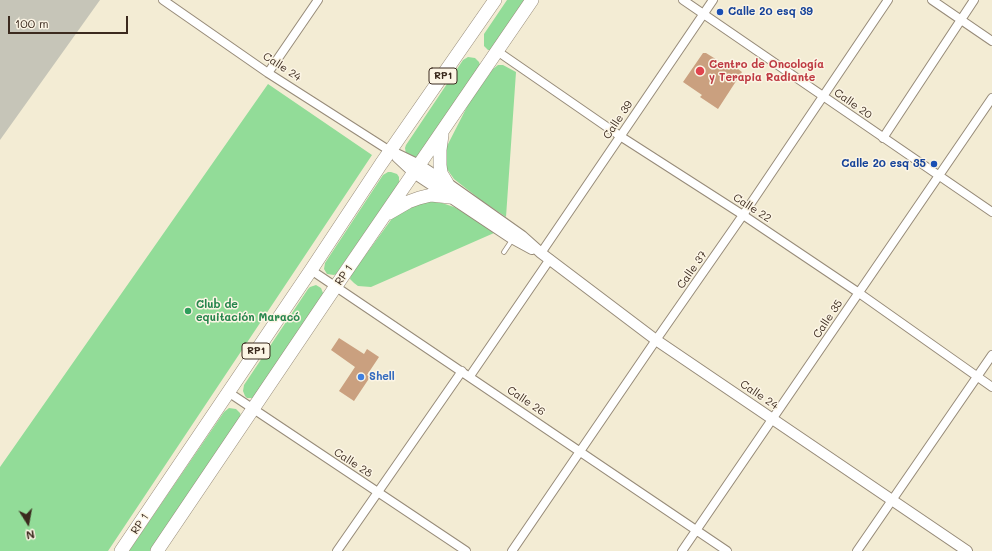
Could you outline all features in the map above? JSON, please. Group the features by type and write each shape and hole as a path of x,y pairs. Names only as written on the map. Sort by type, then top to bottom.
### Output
{"main road":[{"name":"RP 1","path":"121,551 376,171 496,0"},
{"name":"RP 1","path":"157,551 532,0"},
{"path":"443,130 440,150 440,164 442,173 447,183"},
{"path":"382,220 398,207 408,202 431,195 450,197"}],"street":[{"name":"Calle 24","path":"163,0 268,72 417,169 450,197 520,244 541,253"},
{"path":"268,72 318,0"},
{"name":"Calle 20","path":"683,0 992,212"},
{"name":"Calle 39","path":"541,253 713,0"},
{"name":"Calle 37","path":"512,551 743,215 888,0"},
{"path":"932,0 992,41"},
{"path":"883,138 974,0"},
{"name":"Calle 22","path":"497,51 620,136 743,215 859,293 992,387"},
{"name":"Calle 35","path":"682,551 992,98"},
{"name":"Calle 24","path":"417,169 447,183 522,236 541,253 656,340 966,551"},
{"path":"337,551 378,492 550,259"},
{"name":"Calle 26","path":"311,270 727,551"},
{"path":"857,551 992,355"},
{"name":"Calle 28","path":"228,392 466,551"}],"lane":[{"path":"504,252 513,239"}],"shaded area":[{"path":"0,0 100,0 0,140"}],"green space":[{"path":"507,0 526,0 491,50 488,50 484,46 484,34"},
{"path":"468,57 475,58 480,65 418,156 415,158 406,154 406,145 463,60"},
{"path":"498,65 503,65 516,72 506,217 482,201 454,179 447,169 445,162 447,146 469,103 493,69"},
{"name":"Club de equitación Maracó","path":"268,84 372,155 108,551 0,551 0,467"},
{"path":"388,172 397,174 399,177 399,183 336,274 327,274 324,269 325,263 383,175"},
{"path":"427,201 442,203 454,207 469,215 494,233 371,287 358,286 354,283 350,279 351,275 396,213"},
{"path":"316,285 321,288 323,296 253,398 247,398 243,391 244,385 308,289"},
{"path":"229,408 236,409 241,416 152,551 129,551 224,412"}],"building":[{"path":"703,53 706,53 722,63 724,62 729,65 730,63 742,72 718,109 700,97 702,95 683,82"},
{"path":"339,338 364,354 367,349 379,357 367,375 370,377 354,401 339,391 355,367 331,350"}],"place":[{"name":"Calle 20 esq 39","path":"720,12"},
{"name":"Centro de Oncología y Terapia Radiante","path":"700,71"},
{"name":"Calle 20 esq 35","path":"934,164"},
{"name":"Club de equitación Maracó","path":"188,311"},
{"name":"Shell","path":"361,377"}]}
